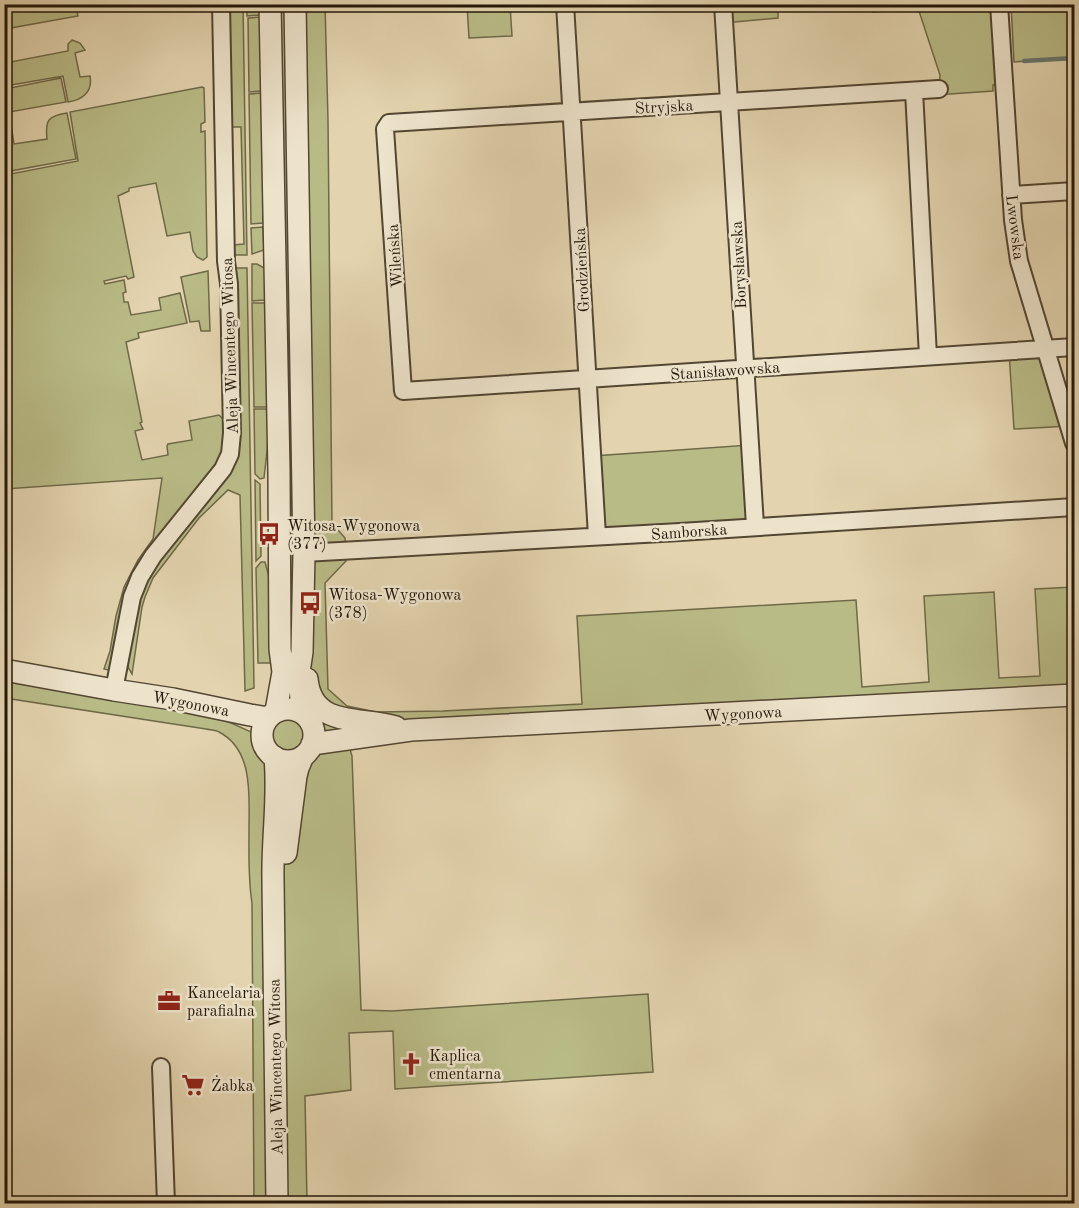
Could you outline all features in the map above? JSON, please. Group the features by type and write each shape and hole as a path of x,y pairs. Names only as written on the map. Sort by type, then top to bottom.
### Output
{"street":[{"name":"Aleja Wincentego Witosa","path":"114,690 132,597 140,577 153,556 223,469 230,454 232,433 221,4"},
{"path":"269,722 286,710 294,710 305,716 313,729 308,750 292,760 285,760 275,757 267,750 269,722 283,672 280,649 270,4"},
{"path":"296,4 304,553 303,652 307,684 312,697 322,711 331,716 382,723 411,730"},
{"name":"Grodzieńska","path":"565,4 597,536"},
{"name":"Borysławska","path":"723,4 755,526"},
{"name":"Lwowska","path":"999,4 1014,234 1019,261 1074,442"},
{"name":"Stryjska","path":"389,123 939,89"},
{"path":"914,91 928,356"},
{"name":"Wileńska","path":"389,123 385,129 403,391"},
{"path":"1011,195 1074,191"},
{"name":"Stanisławowska","path":"403,391 1074,347"},
{"name":"Samborska","path":"304,553 1074,507"},
{"path":"173,699 195,697 241,704 261,700 275,682 280,649"},
{"path":"303,652 299,672 305,716"},
{"name":"Wygonowa","path":"4,670 173,699 250,715 269,722"},
{"name":"Wygonowa","path":"114,690 229,722 269,722"},
{"name":"Wygonowa","path":"305,716 318,724 411,730 1074,695"},
{"name":"Wygonowa","path":"308,750 411,730"},
{"name":"Aleja Wincentego Witosa","path":"275,931 296,776 308,750"},
{"name":"Aleja Wincentego Witosa","path":"275,757 277,786 273,879 277,1203"},
{"path":"161,1066 166,1203"}],"green space":[{"path":"29,4 76,5 78,16 5,29 5,10"},
{"path":"228,5 243,5 247,255 233,255 233,245 244,244 241,127 231,127"},
{"path":"247,5 261,5 261,15 247,16"},
{"path":"280,5 286,5 294,503 294,648 290,664"},
{"path":"295,5 325,5 332,523 345,538 346,561 325,583 328,689 347,706 376,712 582,704 577,616 856,600 862,687 929,682 924,596 994,592 999,678 1040,676 1035,589 1074,587 1074,695 411,730 350,749 361,1010 392,1011 648,994 653,1072 395,1089 393,1031 349,1033 351,1090 305,1096 307,1203 254,1203 252,903 249,866 249,789 244,762 230,740 215,730 5,698 4,670 198,713 229,722 262,737 265,723 286,710 294,710"},
{"path":"467,5 510,5 512,36 469,38"},
{"path":"723,5 778,5 778,18 724,23"},
{"path":"873,5 999,5 1005,84 993,85 993,91 936,95 940,75 918,8 873,12"},
{"path":"1011,5 1074,5 1074,58 1014,62"},
{"path":"261,17 262,91 249,92 248,18"},
{"path":"72,40 80,43 85,50 75,53 80,77 90,76 90,87 82,97 68,102 63,76 5,86 5,63 68,51 68,44"},
{"path":"61,78 66,102 9,112 14,144 47,139 49,120 67,113 76,159 5,172 5,89"},
{"path":"204,88 205,122 201,124 201,132 205,131 207,257 203,260 197,257 193,251 190,232 167,236 156,183 129,188 129,191 118,196 134,277 128,279 126,276 104,281 105,284 124,280 126,292 123,293 124,302 128,302 131,315 161,310 159,298 180,293 187,323 138,333 139,338 126,342 143,429 135,431 142,460 168,455 168,444 192,440 189,421 219,415 224,420 225,445 218,463 157,540 108,670 104,669 124,587 138,560 153,539 162,478 5,489 5,175 78,161 70,112"},
{"path":"262,93 263,223 251,224 249,94"},
{"path":"263,227 264,250 252,254 251,228"},
{"path":"252,264 266,269 266,300 252,301"},
{"path":"233,268 247,268 254,688 245,691 240,495 228,490 199,518 153,578 142,607 132,674 128,667 136,609 147,579 238,449 240,438"},
{"path":"208,271 210,331 201,331 199,321 190,322 181,277"},
{"path":"252,303 266,303 267,407 254,407"},
{"path":"1047,349 1069,426 1014,429 1009,352"},
{"path":"254,409 268,409 270,425 264,478 260,479 255,474"},
{"path":"750,445 755,526 597,536 593,456"},
{"path":"255,480 260,484 261,556 256,561"},
{"path":"261,562 265,562 271,584 271,663 258,663 256,568"}],"waterway":[{"path":"1024,61 1074,58"}],"place":[{"name":"Witosa-Wygonowa (377)","path":"269,534"},
{"name":"Witosa-Wygonowa (378)","path":"310,603"},
{"name":"Kancelaria parafialna","path":"169,1001"},
{"name":"Kaplica cmentarna","path":"411,1064"},
{"name":"Żabka","path":"193,1085"}]}
